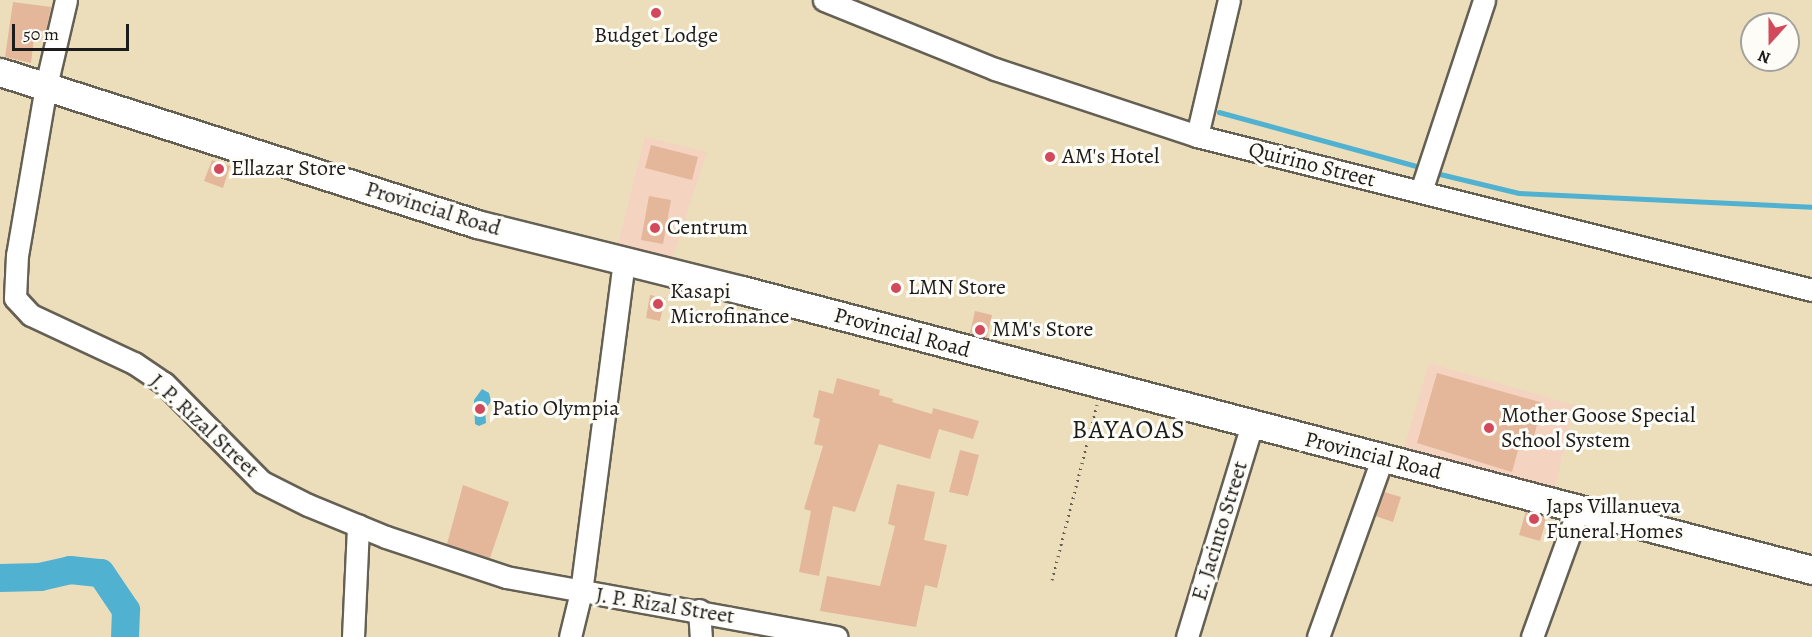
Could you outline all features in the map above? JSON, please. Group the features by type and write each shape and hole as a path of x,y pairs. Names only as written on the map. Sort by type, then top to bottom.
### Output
{"main road":[{"name":"Provincial Road","path":"0,72 477,224 1812,570"}],"street":[{"name":"J. P. Rizal Street","path":"66,0 46,86 17,255 15,298 31,315 134,363 164,383 262,482 308,506 496,573 581,592 699,610 837,637"},
{"name":"Quirino Street","path":"824,0 995,69 1197,136 1812,290"},
{"path":"1197,136 1229,0"},
{"path":"1421,191 1484,0"},
{"path":"570,637 581,592 624,262"},
{"name":"E. Jacinto Street","path":"1187,637 1252,425"},
{"path":"1318,637 1382,459"},
{"path":"1533,637 1579,508"},
{"path":"353,637 358,525"},
{"path":"699,610 701,637"}],"path":[{"path":"1052,580 1102,386"}],"shaded area":[{"path":"645,137 707,152 672,259 618,244"},
{"name":"Mother Goose Special School System","path":"1429,363 1574,405 1555,488 1403,451"}],"water":[{"name":"Patio Olympia","path":"482,389 489,393 491,401 485,410 486,423 479,426 475,424 474,400"}],"building":[{"path":"13,2 51,7 46,32 35,30 31,63 5,57"},
{"path":"651,145 698,157 692,180 645,168"},
{"path":"212,160 230,166 223,188 204,181"},
{"name":"Centrum","path":"649,196 671,200 663,244 641,240"},
{"path":"650,295 665,298 660,321 646,318"},
{"path":"975,311 992,315 987,338 970,333"},
{"path":"1437,373 1543,403 1534,436 1523,432 1512,472 1417,443"},
{"path":"837,378 880,390 879,395 893,399 892,402 932,414 933,408 979,421 973,439 939,429 930,459 879,444 855,512 833,506 819,576 799,572 811,511 804,509 823,446 814,444 820,419 813,417 819,390 833,394"},
{"path":"960,450 979,455 968,496 949,492"},
{"path":"897,484 935,492 924,540 947,545 937,588 925,585 916,627 820,611 827,576 880,586 895,526 888,524"},
{"path":"463,485 509,502 490,558 447,544"},
{"path":"1384,492 1401,497 1393,522 1375,516"},
{"path":"1526,511 1547,517 1540,541 1519,535"}],"waterway":[{"path":"1219,112 1420,167"},
{"path":"1436,173 1519,193 1812,207"},
{"path":"0,578 40,577 70,570 101,573 126,610 125,637"}],"place":[{"name":"Budget Lodge","path":"656,13"},
{"name":"AM's Hotel","path":"1050,157"},
{"name":"Ellazar Store","path":"219,169"},
{"name":"Centrum","path":"655,228"},
{"name":"LMN Store","path":"896,288"},
{"name":"Kasapi Microfinance","path":"658,304"},
{"name":"MM's Store","path":"980,330"},
{"name":"Patio Olympia","path":"480,409"},
{"name":"Mother Goose Special School System","path":"1489,428"},
{"name":"Japs Villanueva Funeral Homes","path":"1534,519"}],"district":[{"name":"BAYAOAS","path":"1129,430"}]}
